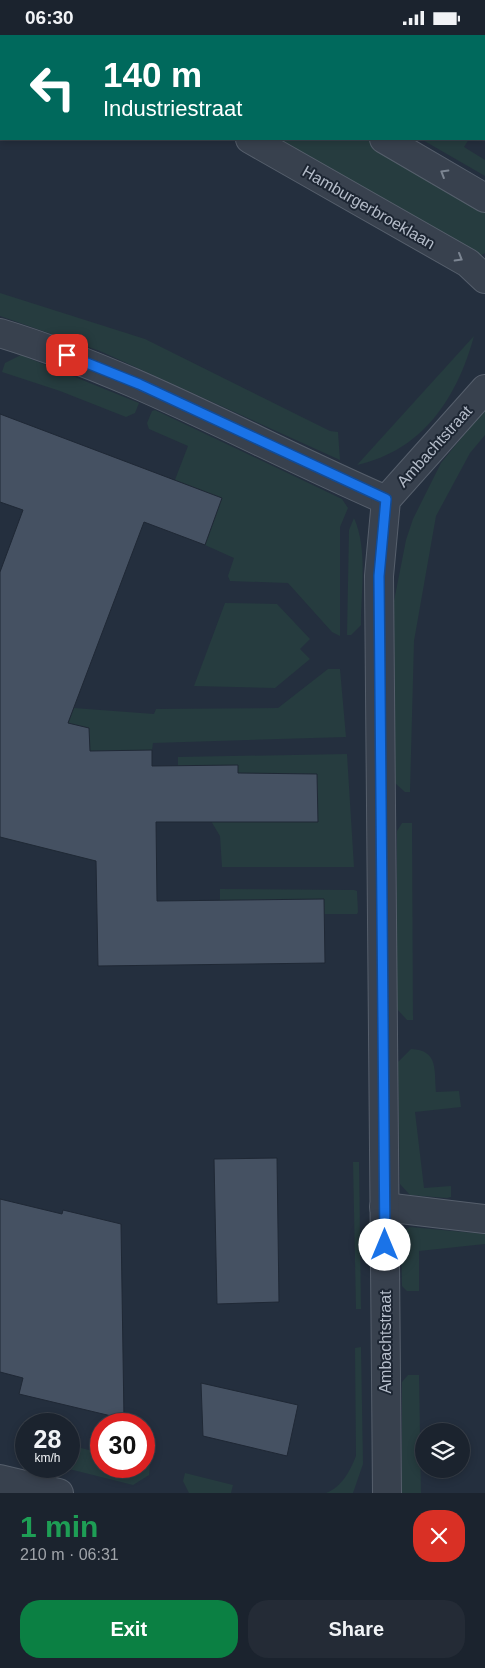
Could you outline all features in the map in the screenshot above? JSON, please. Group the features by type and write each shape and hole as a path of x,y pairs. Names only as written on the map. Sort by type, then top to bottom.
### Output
{"street":[{"name":"Hamburgerbroeklaan","path":"252,140 468,263 485,279"},
{"path":"386,140 485,198"},
{"path":"0,333 48,347 139,384 386,499"},
{"name":"Ambachtstraat","path":"387,1493 379,576 386,499 485,389"},
{"path":"384,1207 485,1219"},
{"path":"0,1479 59,1493"}],"green space":[{"path":"273,140 370,140 447,184 485,211 485,253 480,256"},
{"path":"423,140 468,140 464,147 485,160 485,176"},
{"path":"0,293 145,339 330,431 338,432 340,460 100,351 0,316"},
{"path":"474,336 458,380 434,418 419,434 401,447 380,458 357,465"},
{"path":"21,355 139,403 135,413 126,417 60,391 2,372 5,363"},
{"path":"485,409 485,435 470,453 436,516 414,641 410,792 405,792 395,783 394,601 406,540 413,519 441,463"},
{"path":"155,410 342,499 348,508 340,527 340,636 332,632 288,583 230,581 228,576 234,558 205,545 173,485 188,446 149,429 147,423 152,411"},
{"path":"354,518 361,543 362,557 361,625 351,635 347,635 349,530"},
{"path":"225,603 277,604 310,639 300,649 310,659 275,688 194,686"},
{"path":"328,669 340,669 346,737 153,743 152,750 90,752 68,723 74,708 154,714 156,709 278,708"},
{"path":"347,754 354,867 222,867 220,836 178,766 178,757"},
{"path":"402,823 412,823 413,1020 407,1020 397,1009 397,831"},
{"path":"220,889 354,890 357,891 358,912 357,914 324,914 220,901"},
{"path":"411,1049 420,1050 431,1058 435,1069 436,1092 459,1091 461,1107 415,1112 424,1188 451,1186 451,1197 410,1195 400,1184 398,1062"},
{"path":"353,1162 359,1162 361,1309 356,1309"},
{"path":"410,1227 485,1234 485,1244 419,1251 419,1291 407,1291 402,1286 401,1232"},
{"path":"361,1347 363,1464 353,1493 326,1493 341,1483 356,1456 355,1348"},
{"path":"408,1375 419,1375 420,1423 415,1423 415,1478 421,1478 421,1493 402,1493 402,1382"},
{"path":"80,1448 90,1450 90,1474 80,1472"},
{"path":"185,1473 233,1485 231,1493 189,1493 183,1481"},
{"path":"105,1478 144,1478 133,1485"}],"building":[{"path":"0,414 222,498 205,545 144,522 68,723 89,728 90,751 152,750 152,766 238,765 238,773 317,774 318,822 156,822 157,901 324,899 325,963 98,966 96,861 0,837 0,572 23,510 0,502"},
{"path":"277,1158 279,1302 217,1304 214,1159"},
{"path":"0,1199 62,1214 63,1210 121,1224 124,1413 99,1413 19,1394 23,1378 0,1372"},
{"path":"201,1383 298,1405 287,1456 203,1436"}],"route":[{"path":"67,355 139,384 337,479 386,499 379,576 385,1245"}]}
